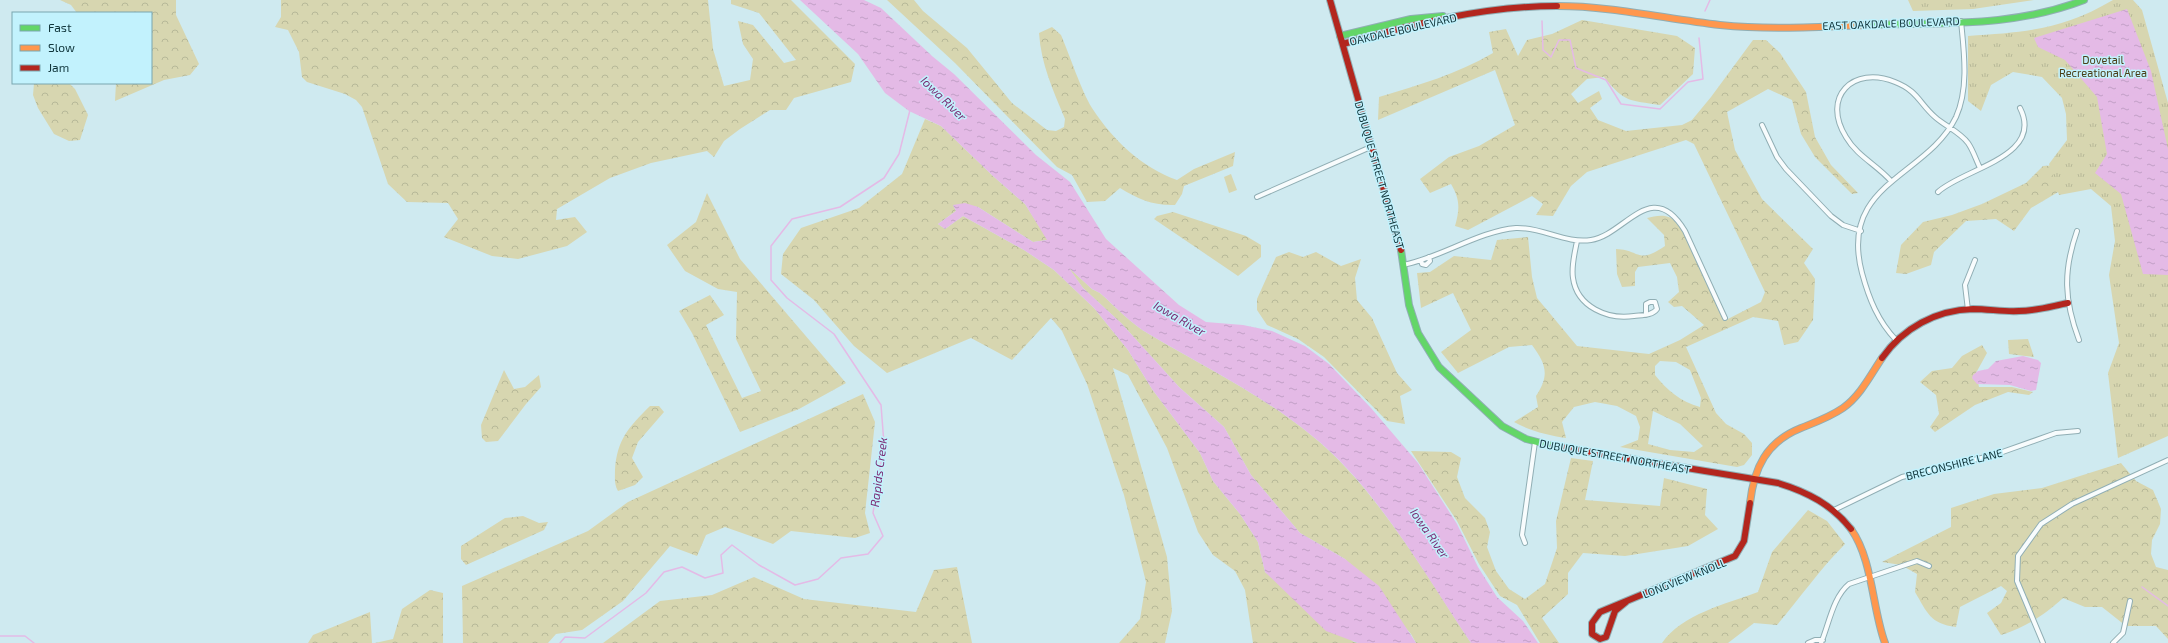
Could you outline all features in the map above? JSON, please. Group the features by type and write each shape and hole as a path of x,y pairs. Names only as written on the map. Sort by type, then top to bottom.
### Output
{"main road":[{"name":"DUBUQUE STREET NORTHEAST","path":"1330,0 1399,239 1413,320 1418,333 1433,360 1458,387 1496,422 1516,435 1535,442 1753,479 1804,490 1821,499 1845,521 1856,538 1865,558 1876,617 1885,643"},
{"name":"EAST OAKDALE BOULEVARD","path":"1695,22 1768,26 2025,18 2054,12 2084,0"},
{"name":"OAKDALE BOULEVARD","path":"1343,44 1389,30 1463,15 1524,7 1577,6 1633,11 1695,22"},
{"name":"OAKDALE BOULEVARD","path":"1340,36 1411,18 1463,15"},
{"path":"1753,479 1770,448 1785,434 1822,421 1845,407 1857,394 1880,358 1896,340 1924,321 1943,314 1968,310 2023,311 2068,303"},
{"name":"LONGVIEW KNOLL","path":"1626,602 1615,611 1606,637 1600,639 1594,636 1590,626 1594,618 1600,612 1735,556 1741,549 1745,533 1753,479"}],"street":[{"path":"1896,340 1881,322 1865,283 1859,258 1860,231 1873,201 1891,181 1934,145 1950,128 1960,106 1964,89 1961,21"},
{"path":"1891,181 1880,170 1858,153 1841,128 1836,108 1839,98 1846,87 1862,78 1879,78 1894,81 1915,94 1931,114 1968,143 1980,168"},
{"path":"1938,192 1950,183 2003,157 2019,141 2025,120 2020,108"},
{"path":"1762,125 1777,157 1796,179 1836,221 1860,231"},
{"path":"1257,198 1372,146"},
{"path":"1403,265 1493,234 1516,228 1538,230 1577,241 1590,240 1603,237 1641,210 1654,209 1666,211 1676,218 1686,231 1725,318"},
{"path":"2077,231 2067,264 2068,303 2079,340"},
{"path":"1577,241 1572,277 1583,300 1597,310 1612,316 1627,317 1646,315"},
{"path":"1968,310 1965,285 1975,260"},
{"name":"BRECONSHIRE LANE","path":"1834,510 1902,477 1994,455 2056,433 2078,431"},
{"path":"1525,543 1522,536 1535,442"},
{"path":"2043,643 2017,581 2018,556 2041,524 2072,504 2168,460"},
{"path":"1808,643 1815,640 1822,642 1843,590 1854,582 1916,561 1929,566"},
{"path":"2113,643 2123,633 2130,601"}],"green space":[{"path":"60,0 176,0 176,15 199,64 190,75 164,80 115,101 116,84 152,84 152,12 76,12 71,5"},
{"path":"281,0 708,0 713,49 724,86 750,80 753,59 743,44 738,21 753,25 784,63 796,60 759,13 731,4 731,0 791,0 855,64 851,82 794,98 786,110 770,110 724,141 714,157 707,151 651,163 610,178 557,209 556,220 575,217 587,232 567,246 518,259 492,256 444,237 458,219 448,203 407,202 388,184 362,107 356,100 345,94 307,82 302,77 299,52 288,30 275,27 281,17"},
{"path":"887,0 914,0 923,11 967,48 1012,103 1047,130 1056,131 1064,127 1065,119 1048,77 1040,44 1039,33 1052,27 1061,35 1080,83 1092,108 1109,131 1140,160 1151,168 1177,180 1194,169 1235,152 1233,166 1184,186 1182,194 1175,205 1146,201 1120,188 1105,201 1087,202 1072,175 1057,167 955,63"},
{"path":"1908,0 2034,0 1973,9 1913,11"},
{"name":"Dovetail Recreational Area","path":"2113,0 2133,0 2142,10 2168,103 2168,436 2118,458 2108,373 2119,343 2109,275 2115,241 2111,206 2091,189 2059,195 2049,164 2067,140 2066,114 2062,98 2042,77 2013,72 1991,85 1981,111 1968,101 1968,36 2026,31 2060,24 2095,10"},
{"path":"1582,20 1677,36 1695,48 1693,74 1660,105 1628,99 1617,92 1604,77 1587,79 1571,94 1578,103 1599,91 1602,99 1590,108 1598,120 1626,131 1682,125 1692,120 1753,40 1766,40 1780,53 1806,92 1815,137 1831,165 1858,193 1852,194 1815,157 1801,134 1792,100 1768,89 1727,112 1735,150 1762,199 1813,249 1804,263 1815,279 1813,320 1798,342 1784,345 1778,321 1753,317 1686,347 1716,413 1726,424 1744,434 1752,443 1752,455 1744,465 1737,467 1620,447 1638,440 1640,427 1636,416 1617,406 1595,402 1574,407 1562,422 1566,438 1553,436 1526,428 1514,422 1538,407 1536,396 1545,376 1543,364 1532,345 1509,347 1458,373 1441,352 1471,330 1453,293 1421,308 1417,273 1430,272 1454,256 1491,260 1497,240 1528,237 1532,277 1537,298 1577,346 1649,354 1680,340 1704,325 1682,306 1674,307 1668,302 1679,292 1677,277 1670,263 1638,267 1635,272 1635,286 1622,287 1617,274 1616,249 1644,256 1656,252 1665,246 1664,235 1647,218 1659,216 1671,218 1678,224 1685,235 1700,265 1724,321 1761,302 1765,292 1694,144 1686,140 1587,172 1571,186 1553,216 1536,215 1543,204 1532,196 1468,230 1455,226 1458,214 1458,199 1451,184 1430,193 1420,179 1449,157 1479,146 1515,125 1495,70 1378,120 1379,97 1452,73 1493,53 1489,32 1506,29 1518,56 1527,40 1552,34","holes":["1660,361 1676,362 1690,370 1701,398 1700,407 1681,399 1655,375 1655,366","1653,411 1680,424 1703,446 1694,452 1670,450 1648,444"]},
{"path":"34,84 70,84 75,89 88,115 80,140 69,141 54,134 38,108 33,95"},
{"path":"925,119 941,126 993,176 1025,204 1048,240 1033,242 978,207 953,205 956,211 938,224 945,229 963,216 1024,250 1054,270 1094,308 1128,350 1152,389 1200,453 1213,481 1240,514 1258,542 1265,572 1354,642 1358,643 1253,643 1245,590 1235,571 1213,555 1198,532 1167,448 1128,375 1113,368 1167,557 1172,611 1165,643 1119,643 1140,619 1146,582 1124,495 1087,384 1062,331 1051,318 1012,360 971,338 887,373 854,346 814,300 781,274 783,254 801,228 859,208 902,174"},
{"path":"2059,165 2065,188 2031,208 2014,231 1996,219 1966,221 1934,252 1931,265 1906,274 1896,273 1901,245 1923,222 1952,215 1982,204 2026,183 2043,166"},
{"path":"1231,174 1237,190 1229,193 1224,177"},
{"path":"707,193 740,259 846,383 799,409 740,432 692,333 679,311 710,295 724,315 706,325 742,398 761,391 736,339 737,292 718,289 685,271 667,245 696,222"},
{"path":"1173,212 1246,236 1261,245 1261,257 1238,276 1154,219 1157,216"},
{"path":"1289,252 1303,257 1316,252 1341,266 1361,259 1355,278 1357,300 1372,318 1397,373 1412,390 1400,396 1405,424 1387,421 1324,357 1298,339 1267,325 1257,310 1257,299 1276,257"},
{"path":"1067,266 1092,289 1100,293 1142,330 1273,407 1311,435 1334,456 1357,479 1378,505 1471,643 1416,643 1411,634 1345,559 1300,533 1251,475 1224,427 1179,387 1121,323 1083,288"},
{"path":"2028,339 2034,357 2009,354 2008,340"},
{"path":"1982,345 1987,353 1976,373 1979,387 2012,387 2033,392 2029,395 2008,392 1975,405 1935,432 1930,427 1939,414 1936,395 1920,382 1932,371 1952,368 1962,356"},
{"path":"504,370 514,389 525,387 539,375 541,387 498,441 486,442 482,438 481,425"},
{"path":"863,394 875,422 865,513 870,533 855,538 791,531 773,544 725,527 706,535 697,556 670,546 623,601 582,630 556,634 548,643 463,643 462,586 588,531 628,502"},
{"path":"650,406 659,406 664,412 638,442 632,458 643,477 635,485 618,491 615,483 615,470 616,459 621,442 630,427"},
{"path":"1411,451 1451,452 1461,458 1457,477 1465,498 1485,518 1490,532 1487,547 1496,571 1509,589 1525,599 1545,584 1557,548 1556,521 1571,458 1593,461 1585,500 1660,506 1664,478 1707,489 1705,515 1718,529 1688,546 1625,556 1583,553 1568,573 1568,594 1542,618 1559,643 1540,643 1517,605 1500,596 1479,564 1457,521"},
{"path":"2121,463 2136,481 2153,490 2161,509 2160,524 2152,540 2151,554 2156,567 2168,570 2168,639 2156,626 2126,626 2102,607 2085,607 2063,598 2048,611 2034,620 2001,635 1987,613 2001,603 2007,591 2001,586 1960,607 1956,627 1947,625 1935,620 1926,611 1915,592 1917,574 1901,565 1882,562 1951,527 1951,508 1994,494 2042,488"},
{"path":"1808,510 1827,521 1845,544 1819,573 1777,625 1754,623 1728,643 1662,643 1681,624 1693,617 1758,592 1772,552"},
{"path":"523,516 539,523 548,522 544,530 466,565 461,559 461,546 505,518"},
{"path":"957,567 972,643 603,643 660,601 712,595 754,577 804,599 916,612 934,570"},
{"path":"430,590 443,593 443,643 375,643 393,639 402,609"},
{"path":"370,612 372,643 308,643 313,635"}],"water":[{"name":"Iowa River","path":"800,0 864,0 881,8 932,56 954,74 1036,155 1070,182 1106,239 1179,305 1206,322 1243,325 1272,331 1305,346 1329,364 1371,408 1418,463 1457,524 1478,567 1497,597 1523,621 1538,643 1471,643 1378,505 1357,479 1335,456 1311,435 1273,407 1142,330 1069,268 1083,288 1121,323 1179,387 1224,427 1251,475 1300,533 1345,559 1379,586 1416,643 1358,643 1326,631 1265,572 1258,542 1240,514 1213,481 1200,453 1152,389 1128,350 1094,308 1054,270 1024,250 963,216 945,229 938,224 956,211 953,205 965,203 978,207 1033,242 1047,240 1025,204 993,176 941,126 909,111 885,93 858,54"},
{"path":"2127,9 2151,71 2168,149 2168,275 2143,274 2121,194 2095,173 2107,154 2097,97 2065,60 2038,47 2034,38"},
{"path":"2023,356 2038,360 2041,363 2036,390 2031,391 2010,385 1977,384 1972,378 1978,371 1988,369 1996,361"}],"waterway":[{"path":"1705,11 1710,0"},
{"path":"1542,21 1543,50 1551,57 1559,40 1570,40 1576,68 1606,80 1621,104 1660,109 1688,82 1703,79 1699,38"},
{"name":"Rapids Creek","path":"560,643 565,637 585,638 646,593 664,572 682,567 705,578 723,573 721,555 732,545 759,565 795,585 818,579 841,558 868,554 883,536 873,513 884,444 881,405 834,334 787,298 771,280 771,246 792,219 840,207 884,178 899,154 910,110"},
{"path":"2142,587 2168,606"},
{"name":"Rapids Creek","path":"0,636 25,636 34,643"}],"traffic: fast":[{"path":"1864,25 1976,22 2003,19 2057,9 2084,0"},
{"path":"1340,36 1411,19 1443,16"},
{"path":"1401,250 1409,305 1418,333 1439,367 1502,426 1526,439 1553,446"}],"traffic: slow":[{"path":"1557,6 1619,10 1738,27 1792,28 1864,25"},
{"path":"1750,503 1755,478 1764,458 1771,449 1789,434 1828,417 1843,408 1855,398 1882,358"},
{"path":"1851,529 1864,555 1877,615 1885,643"}],"traffic: jam":[{"path":"1330,0 1401,250"},
{"path":"1343,44 1422,23 1476,13 1503,9 1557,6"},
{"path":"1882,358 1890,347 1910,330 1933,317 1946,313 1973,309 2025,311 2068,303"},
{"path":"1553,446 1778,483 1819,500 1836,513 1851,529"},
{"path":"1626,602 1615,611 1606,637 1600,639 1592,634 1592,623 1600,612 1735,556 1744,541 1750,503"}]}
